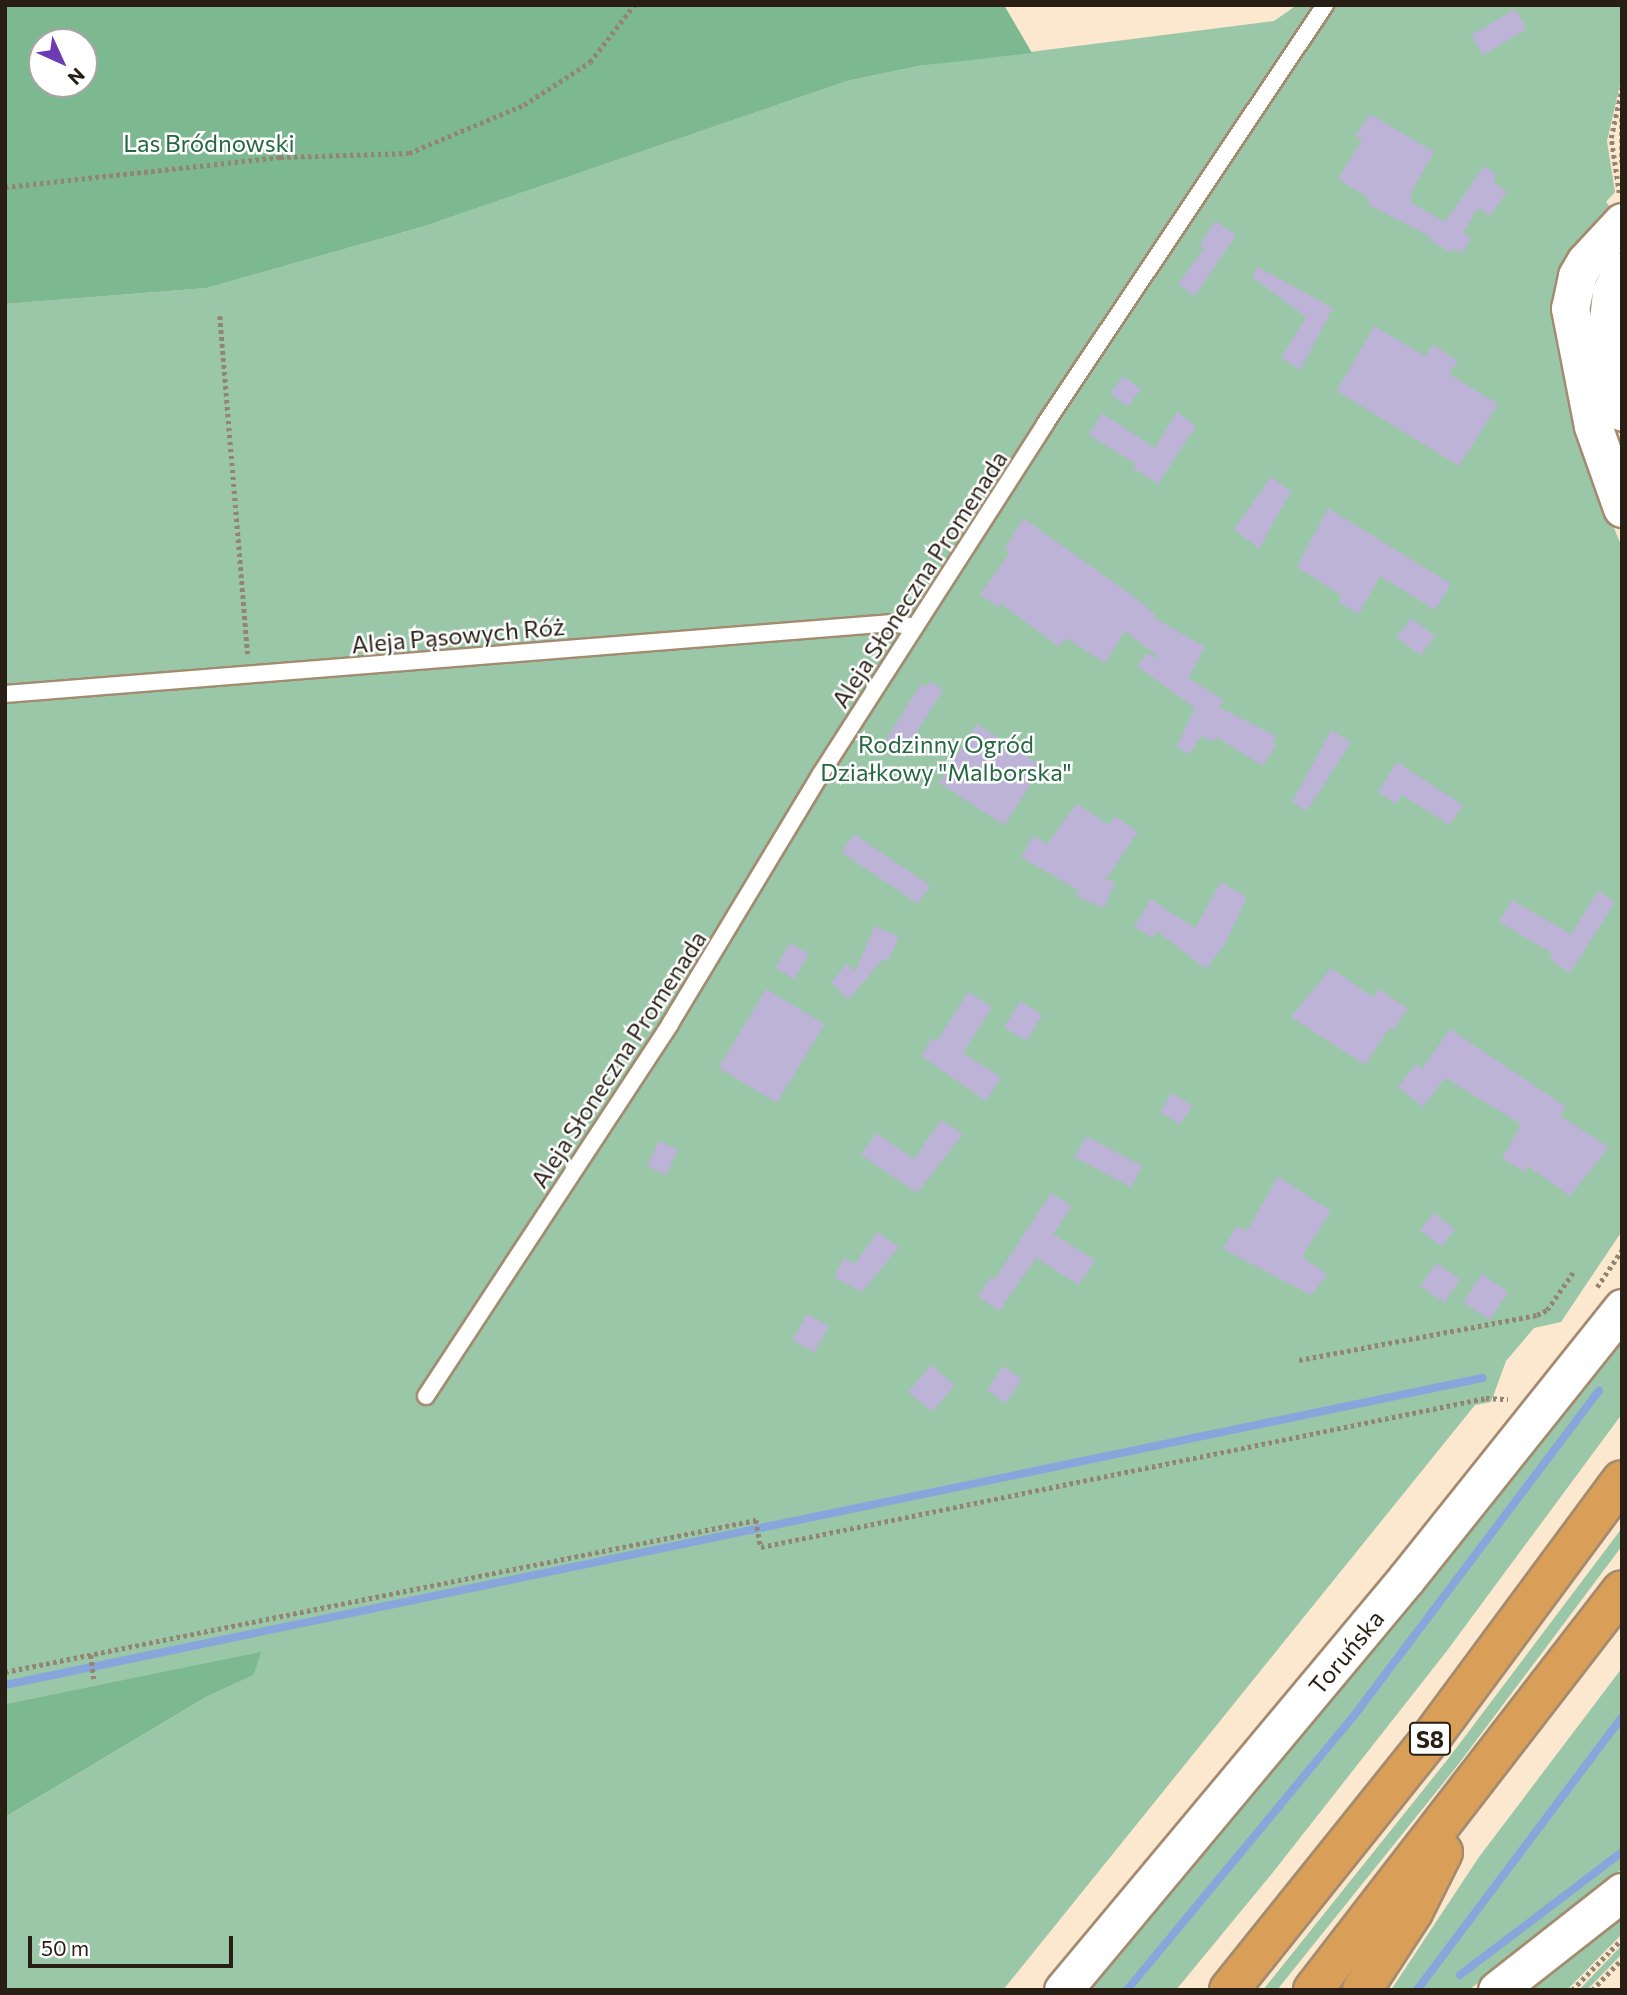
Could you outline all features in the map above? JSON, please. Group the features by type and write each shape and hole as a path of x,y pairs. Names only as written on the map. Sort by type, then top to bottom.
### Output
{"highway":[{"name":"S8","path":"1229,1990 1433,1735 1622,1480"},
{"name":"S8","path":"1313,1990 1484,1773 1622,1590"},
{"path":"1362,1990 1413,1912 1484,1773"}],"street":[{"path":"1622,222 1585,261 1577,276 1570,308 1587,401 1622,508"},
{"path":"1622,271 1611,292 1607,329 1622,412"},
{"name":"Toruńska","path":"1063,1990 1406,1579 1622,1308"},
{"path":"1497,1990 1622,1892"}],"lane":[{"name":"Aleja Słoneczna Promenada","path":"426,1396 681,1007 915,627 1218,159 1325,5"},
{"name":"Aleja Pąsowych Róż","path":"5,694 892,623 915,627"}],"path":[{"path":"5,187 267,158 409,153 524,105 590,62 634,5"},
{"path":"1622,88 1611,138 1622,200"},
{"path":"1622,118 1622,163"},
{"path":"220,316 249,674"},
{"path":"1299,1360 1536,1315 1547,1310 1574,1271"},
{"path":"5,1672 756,1520 761,1547 1486,1398 1515,1399"},
{"path":"91,1656 94,1679"},
{"path":"1572,1990 1622,1939"},
{"path":"1592,1990 1622,1959"}],"green space":[{"name":"Las Bródnowski","path":"5,5 1004,5 1032,53 919,66 847,81 422,227 207,288 5,304"},
{"name":"Rodzinny Ogród Działkowy \"Malborska\"","path":"1297,5 1622,5 1622,76 1607,141 1615,192 1606,202 1612,209 1561,263 1553,298 1554,318 1602,500 1622,547 1622,1231 1561,1322 1534,1328 1506,1361 1491,1402 1475,1405 1003,1990 5,1990 5,1817 206,1697 254,1675 260,1653 5,1704 5,304 207,288 422,227 847,81 919,66 1274,21"},
{"path":"1622,1334 1622,1414 1446,1652 1274,1871 1176,1990 1086,1990 1279,1762"},
{"path":"1622,1528 1622,1546 1457,1766 1277,1990 1263,1990 1448,1759"},
{"path":"261,1652 254,1675 206,1697 5,1817 5,1704"},
{"path":"1622,1668 1622,1869 1469,1990 1391,1990 1479,1857"},
{"path":"1622,1916 1622,1934 1567,1990 1524,1990"},
{"path":"1622,1945 1622,1954 1587,1990 1579,1990"}],"building":[{"path":"1515,9 1527,29 1483,55 1471,35"},
{"path":"1370,114 1434,152 1410,194 1413,195 1410,202 1445,222 1484,166 1497,175 1493,182 1507,192 1490,216 1478,208 1463,233 1471,237 1463,253 1454,249 1451,253 1429,240 1431,237 1367,204 1370,199 1338,179 1362,140 1355,136"},
{"path":"1215,221 1236,235 1195,296 1178,284 1204,248 1200,245"},
{"path":"1258,267 1333,308 1300,370 1281,358 1306,317 1252,277"},
{"path":"1374,326 1425,356 1433,345 1458,361 1449,374 1498,404 1459,466 1337,391"},
{"path":"1123,376 1141,389 1128,407 1110,394"},
{"path":"1177,412 1196,426 1158,484 1133,468 1136,464 1089,435 1102,413 1155,448"},
{"path":"1271,477 1291,491 1259,549 1234,529"},
{"path":"1328,508 1451,584 1435,610 1380,576 1359,614 1338,602 1342,596 1297,567"},
{"path":"1023,518 1133,596 1155,614 1153,617 1205,647 1188,678 1224,700 1219,707 1276,736 1272,742 1276,745 1263,766 1216,737 1214,742 1201,736 1190,754 1176,747 1195,708 1138,667 1146,653 1161,659 1125,631 1105,663 1066,638 1059,647 1001,604 998,607 980,595 1010,552 1005,549"},
{"path":"1411,618 1435,636 1421,655 1397,637"},
{"path":"930,681 943,690 901,757 883,744 921,684 926,687"},
{"path":"977,724 1042,766 1004,825 939,783"},
{"path":"1331,730 1351,742 1307,811 1292,802"},
{"path":"1397,762 1463,805 1450,825 1402,795 1396,804 1378,792"},
{"path":"1077,803 1108,825 1115,816 1138,832 1106,879 1115,883 1104,908 1076,896 1079,891 1021,857 1033,836 1047,844"},
{"path":"854,834 930,885 918,904 842,852"},
{"path":"1221,882 1247,897 1225,944 1206,969 1157,931 1152,938 1134,927 1151,899 1195,928"},
{"path":"1598,891 1615,902 1570,973 1549,959 1553,954 1499,922 1512,900 1571,934"},
{"path":"875,926 899,937 888,961 883,959 848,1000 831,982 847,964 855,971"},
{"path":"790,943 809,954 795,979 776,968"},
{"path":"1331,968 1373,997 1379,989 1408,1009 1393,1030 1389,1028 1365,1065 1291,1017"},
{"path":"766,989 824,1024 777,1103 719,1068"},
{"path":"968,992 992,1007 963,1053 1001,1077 986,1101 921,1056 932,1038 937,1041"},
{"path":"1020,1001 1042,1014 1026,1041 1004,1028"},
{"path":"1450,1029 1566,1107 1560,1116 1609,1147 1570,1196 1528,1166 1525,1172 1502,1159 1521,1124 1445,1078 1423,1107 1398,1087 1416,1064 1422,1069"},
{"path":"1172,1093 1192,1106 1180,1125 1160,1111"},
{"path":"941,1120 963,1134 917,1193 861,1155 876,1133 914,1159"},
{"path":"1086,1136 1143,1166 1131,1187 1075,1157"},
{"path":"659,1141 678,1150 666,1175 647,1166"},
{"path":"1278,1176 1331,1211 1302,1256 1327,1275 1311,1295 1223,1249 1237,1226 1247,1231"},
{"path":"1051,1193 1072,1206 1053,1234 1095,1260 1079,1285 1036,1258 999,1311 978,1296 991,1277 995,1279"},
{"path":"1433,1213 1455,1229 1442,1247 1420,1231"},
{"path":"877,1232 899,1247 862,1292 834,1277 844,1258 855,1264"},
{"path":"1436,1263 1460,1279 1444,1302 1420,1286"},
{"path":"1482,1274 1509,1292 1490,1320 1463,1302"},
{"path":"807,1314 829,1326 814,1352 792,1340"},
{"path":"931,1365 955,1385 932,1412 909,1392"},
{"path":"1003,1366 1022,1379 1006,1403 987,1390"}],"waterway":[{"path":"5,1685 1482,1378"},
{"path":"1127,1990 1353,1717 1599,1390"},
{"path":"1417,1990 1622,1717"},
{"path":"1460,1975 1622,1852"}]}
